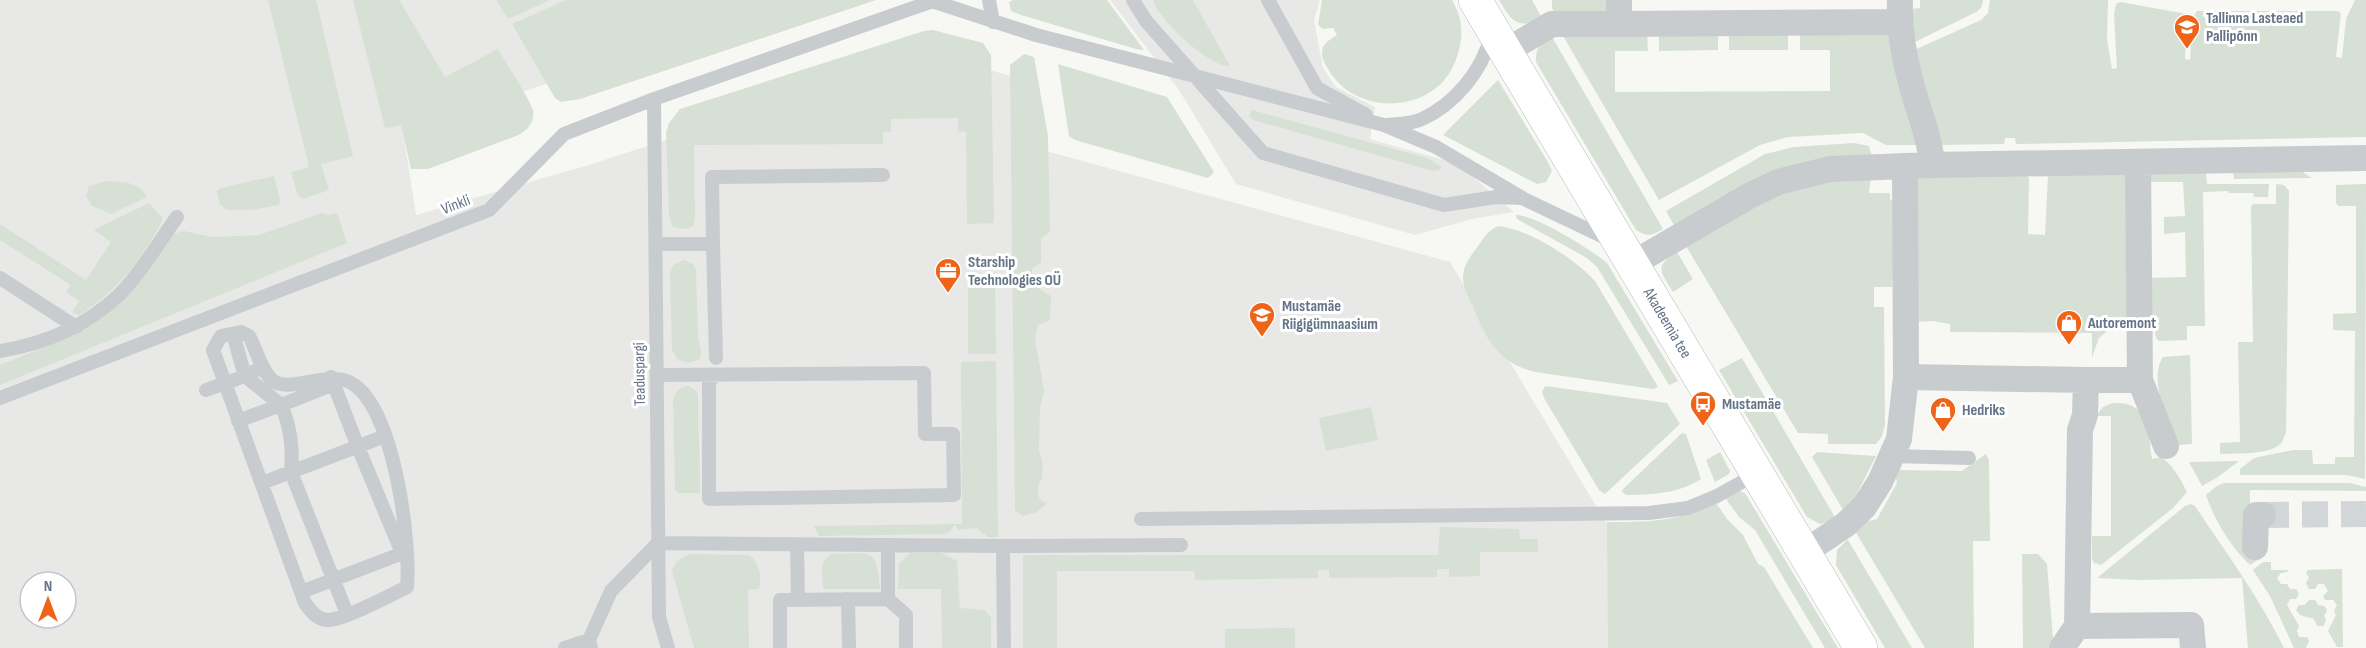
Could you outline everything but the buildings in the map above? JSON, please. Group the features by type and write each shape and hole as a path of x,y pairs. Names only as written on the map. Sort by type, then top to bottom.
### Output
{"main road":[{"name":"Akadeemia tee","path":"1475,0 1861,648"}],"street":[{"path":"1499,41 1552,24 1619,12 1899,11 1909,77 1931,150 1932,165"},
{"path":"1626,254 1778,182 1830,170 1932,165 2366,158"},
{"path":"2138,163 2140,380 2166,446"},
{"path":"1805,552 1845,525 1864,507 1880,482 1899,439 1906,377 1905,166"},
{"path":"1906,377 2140,380"},
{"path":"2062,648 2077,626 2080,430 2085,415 2086,380"},
{"path":"2255,547 2256,515 2263,515"},
{"path":"2077,626 2191,625 2193,648"}],"lane":[{"path":"989,0 993,22"},
{"path":"1133,0 1146,21 1263,153 1444,205 1496,197 1524,199"},
{"path":"1268,0 1317,88 1384,125 1436,147 1524,199 1626,254"},
{"path":"934,1 993,22 1384,125 1421,120 1456,95 1478,68 1487,52 1499,41"},
{"name":"Vinkli","path":"0,398 489,210 564,134 654,99 934,1"},
{"name":"Teaduspargi","path":"654,99 659,617 668,648"},
{"path":"716,358 712,177 883,175"},
{"path":"0,351 25,347 76,327 99,312 120,294 177,217"},
{"path":"655,244 713,244"},
{"path":"0,278 76,327"},
{"path":"241,332 249,336 263,367 273,381 284,386 333,380 349,381 364,392 385,436 398,480 409,552 407,587 328,620 315,616 305,603 213,350 221,336 241,332"},
{"path":"233,334 245,376 281,405 291,432 293,454 291,472 347,614"},
{"path":"206,390 263,367"},
{"path":"657,375 924,373 925,434 953,434 954,495 710,499 709,383 714,375"},
{"path":"238,421 281,405 333,380"},
{"path":"333,380 358,447 403,553"},
{"path":"262,483 385,436"},
{"path":"1891,456 1969,458"},
{"path":"1141,519 1649,513 1688,508 1717,496 1756,474"},
{"path":"403,553 405,536"},
{"path":"565,648 590,644 611,591 658,543 797,546 1181,545"},
{"path":"797,546 798,600"},
{"path":"888,546 888,599"},
{"path":"1003,546 1004,648"},
{"path":"301,592 403,553"},
{"path":"848,599 849,648"},
{"path":"780,648 780,600 848,599 888,599 906,615 906,648"}],"shaded area":[{"path":"0,0 797,0 403,132 416,215 592,164 930,54 1026,80 1028,146 1450,262 1605,521 1692,648 0,648"},
{"path":"268,0 316,0 353,156 321,164 329,190 303,199 298,196 291,172 309,167"},
{"path":"353,0 399,0 445,77 498,49 533,111 529,127 516,136 428,169 411,169 401,125 385,128"},
{"path":"496,0 550,0 508,19"},
{"path":"566,0 876,0 580,99 561,102 555,98 512,24"},
{"path":"1013,0 1107,0 1144,50 1021,15 1011,11 1009,2"},
{"path":"1110,0 1320,0 1314,20 1323,68 1336,87 1375,107 1370,139 1458,164 1514,212 1472,219 1415,235 1236,184 1179,90"},
{"path":"1153,0 1193,0 1230,66 1210,59 1198,51 1164,18"},
{"path":"1322,0 1452,0 1461,23 1460,46 1455,62 1445,79 1430,92 1413,100 1394,103 1375,102 1356,96 1340,85 1323,58 1323,47 1337,35 1333,28 1323,29 1318,25"},
{"path":"1499,0 1532,0 1542,18 1534,22 1516,22"},
{"path":"1552,0 1614,0 1607,11 1556,15 1552,8"},
{"path":"1920,0 1983,0 1978,11 1915,42 1911,9 1920,8"},
{"path":"1990,0 2108,0 2107,39 2112,69 2117,68 2114,14 2116,4 2120,2 2187,14 2185,59 2190,60 2193,18 2197,11 2337,11 2341,13 2336,57 2342,58 2346,19 2355,0 2366,0 2366,137 2016,144 2015,138 2005,138 2004,144 1938,145 1910,52 1981,20 1988,13"},
{"path":"933,30 983,43 991,55 994,223 967,224 966,132 958,131 958,118 891,119 891,132 883,132 883,144 694,145 695,220 693,226 685,229 673,227 669,216 666,132 669,123 680,109"},
{"path":"1647,31 1648,51 1615,51 1615,92 1830,91 1830,50 1800,50 1800,31 1882,31 1891,36 1917,145 1886,145 1863,133 1788,137 1760,145 1659,200 1563,36"},
{"path":"1659,31 1718,31 1718,50 1659,51"},
{"path":"1729,31 1788,31 1788,50 1729,50"},
{"path":"1551,35 1663,229 1646,235 1636,230 1536,62 1539,46"},
{"path":"1024,54 1034,57 1048,136 1050,232 1041,238 1041,262 1032,269 1032,284 1051,296 1050,320 1038,325 1035,339 1044,391 1040,407 1039,451 1043,464 1038,495 1041,501 1047,503 1037,512 1023,516 1015,510 1010,65"},
{"path":"1058,64 1167,97 1214,172 1208,178 1075,140 1069,136"},
{"path":"1498,80 1549,164 1552,171 1546,182 1537,184 1443,135"},
{"path":"1252,110 1427,158 1442,167 1433,171 1253,120 1249,116"},
{"path":"1854,143 1869,146 1872,156 1674,225 1666,211 1765,154 1794,147"},
{"path":"2233,171 2301,171 2312,178 2234,179"},
{"path":"2126,173 2132,331 2107,331 2099,338 2092,357 2092,333 1950,332 1950,324 1933,321 1913,322 1917,179 1921,177 2025,174 2029,178 2028,234 2045,235 2048,175"},
{"path":"2206,173 2207,184 2269,184 2268,197 2254,197 2253,193 2229,193 2228,191 2203,192 2205,326 2187,326 2187,340 2159,341 2156,338 2147,278 2186,277 2185,232 2164,234 2164,217 2185,216 2183,182 2147,182 2148,175"},
{"path":"274,176 280,200 279,205 251,210 226,210 220,204 217,191 221,188"},
{"path":"1871,177 1869,193 1890,193 1890,199 1896,204 1897,276 1892,281 1892,287 1874,287 1874,307 1884,307 1885,425 1882,436 1876,444 1828,444 1828,434 1798,433 1686,246 1749,208 1788,191 1829,181"},
{"path":"106,181 135,185 147,197 111,214 92,206 86,196 89,186"},
{"path":"2276,184 2284,185 2289,191 2286,432 2282,442 2274,448 2259,452 2220,454 2220,443 2240,442 2238,342 2253,342 2251,206 2276,204"},
{"path":"2366,184 2365,479 2346,475 2240,475 2240,469 2254,458 2293,450 2312,450 2313,464 2335,464 2335,457 2354,457 2355,331 2333,330 2333,314 2356,313 2356,206 2338,206 2336,185"},
{"path":"149,203 163,219 147,247 117,285 79,315 72,313 79,301 66,292 71,285 0,240 0,224 86,280 111,242 94,230"},
{"path":"322,213 329,215 337,213 347,243 0,385 0,365 42,348 97,320 169,235 184,231 213,237 259,235"},
{"path":"1516,215 1525,216 1549,226 1607,263 1678,381 1669,385 1597,267 1587,258 1517,219"},
{"path":"1498,226 1510,228 1551,246 1595,281 1658,387 1653,389 1535,372 1503,357 1484,331 1463,282 1465,266 1471,256 1491,230"},
{"path":"1677,252 1693,279 1673,292 1661,269 1665,261"},
{"path":"684,260 693,264 696,270 698,337 701,350 700,359 689,363 678,360 672,350 670,272 673,265"},
{"path":"995,275 996,354 968,354 968,276"},
{"path":"2190,355 2192,444 2179,445 2161,401 2159,366 2163,357"},
{"path":"1742,358 1836,519 1820,524 1807,517 1719,370"},
{"path":"996,361 998,537 988,537 976,528 958,530 955,525 949,532 943,534 819,536 814,526 962,524 961,362"},
{"path":"689,386 697,392 698,396 700,493 678,493 675,490 673,399 679,390"},
{"path":"1545,386 1667,403 1680,424 1605,494 1599,490 1544,398 1542,392"},
{"path":"2113,403 2125,404 2141,412 2148,428 2152,459 2161,457 2165,460 2187,492 2173,508 2101,565 2094,563 2092,559 2092,536 2111,536 2111,416 2096,416 2103,407"},
{"path":"1371,407 1378,440 1326,451 1319,418"},
{"path":"1682,433 1686,434 1701,479 1683,488 1666,492 1627,495 1622,492 1623,489"},
{"path":"1720,452 1730,471 1729,474 1715,482 1706,460"},
{"path":"1817,452 1876,456 1846,515 1812,457"},
{"path":"1986,454 1989,460 1990,541 1973,541 1974,648 1925,648 1855,531 1861,523 1877,519 1897,483 1895,473 1897,470 1962,471"},
{"path":"2239,461 2202,486 2189,462"},
{"path":"2224,483 2350,483 2366,487 2366,491 2250,490 2250,550 2259,551 2259,559 2250,565 2224,533 2206,495"},
{"path":"1739,491 1745,493 1838,648 1825,648 1755,530 1739,517 1726,499"},
{"path":"1716,503 1727,519 1743,535 1758,564 1764,567 1813,648 1608,648 1607,522 1663,520 1688,514"},
{"path":"2191,504 2195,506 2242,576 2284,648 2248,648 2242,578 2138,580 2097,578 2185,506"},
{"path":"1440,527 1519,529 1520,539 1538,539 1538,552 1480,552 1480,576 1449,577 1449,569 1437,569 1437,577 1329,578 1329,570 1318,570 1318,578 1195,580 1194,571 1057,571 1057,648 1023,648 1023,555 1438,555"},
{"path":"1847,540 1912,648 1885,648 1836,565 1837,550"},
{"path":"864,553 870,555 877,565 880,589 823,589 823,564 832,554"},
{"path":"910,553 941,553 957,561 960,608 985,610 991,618 991,648 942,648 941,589 898,589 899,564"},
{"path":"691,554 749,555 756,562 759,570 759,589 748,590 749,648 694,648 672,571 679,560"},
{"path":"2022,554 2038,554 2047,564 2053,638 2051,648 2023,648"},
{"path":"2263,562 2271,562 2271,570 2289,570 2281,573 2277,578 2281,584 2287,584 2290,589 2296,589 2299,594 2296,599 2290,599 2287,605 2299,626 2297,631 2299,637 2307,637 2309,641 2306,648 2294,648 2270,596 2253,570"},
{"path":"2342,569 2343,647 2337,647 2328,631 2336,615 2334,611 2337,605 2333,600 2325,600 2323,596 2328,591 2324,584 2318,584 2315,589 2309,589 2306,583 2309,578 2306,573 2308,570"},
{"path":"2309,600 2315,600 2318,605 2324,606 2327,610 2324,616 2326,619 2324,626 2317,626 2314,619 2300,615 2296,610 2299,605 2305,605"},
{"path":"1295,628 1295,648 1225,648 1225,629"}],"tunnel":[{"path":"2263,515 2366,514"}],"place":[{"name":"Tallinna Lasteaed Pallipõnn","path":"2187,50"},
{"name":"Starship Technologies OÜ","path":"948,294"},
{"name":"Mustamäe Riigigümnaasium","path":"1262,338"},
{"name":"Autoremont","path":"2069,346"},
{"name":"Mustamäe","path":"1703,427"},
{"name":"Hedriks","path":"1943,433"}]}
